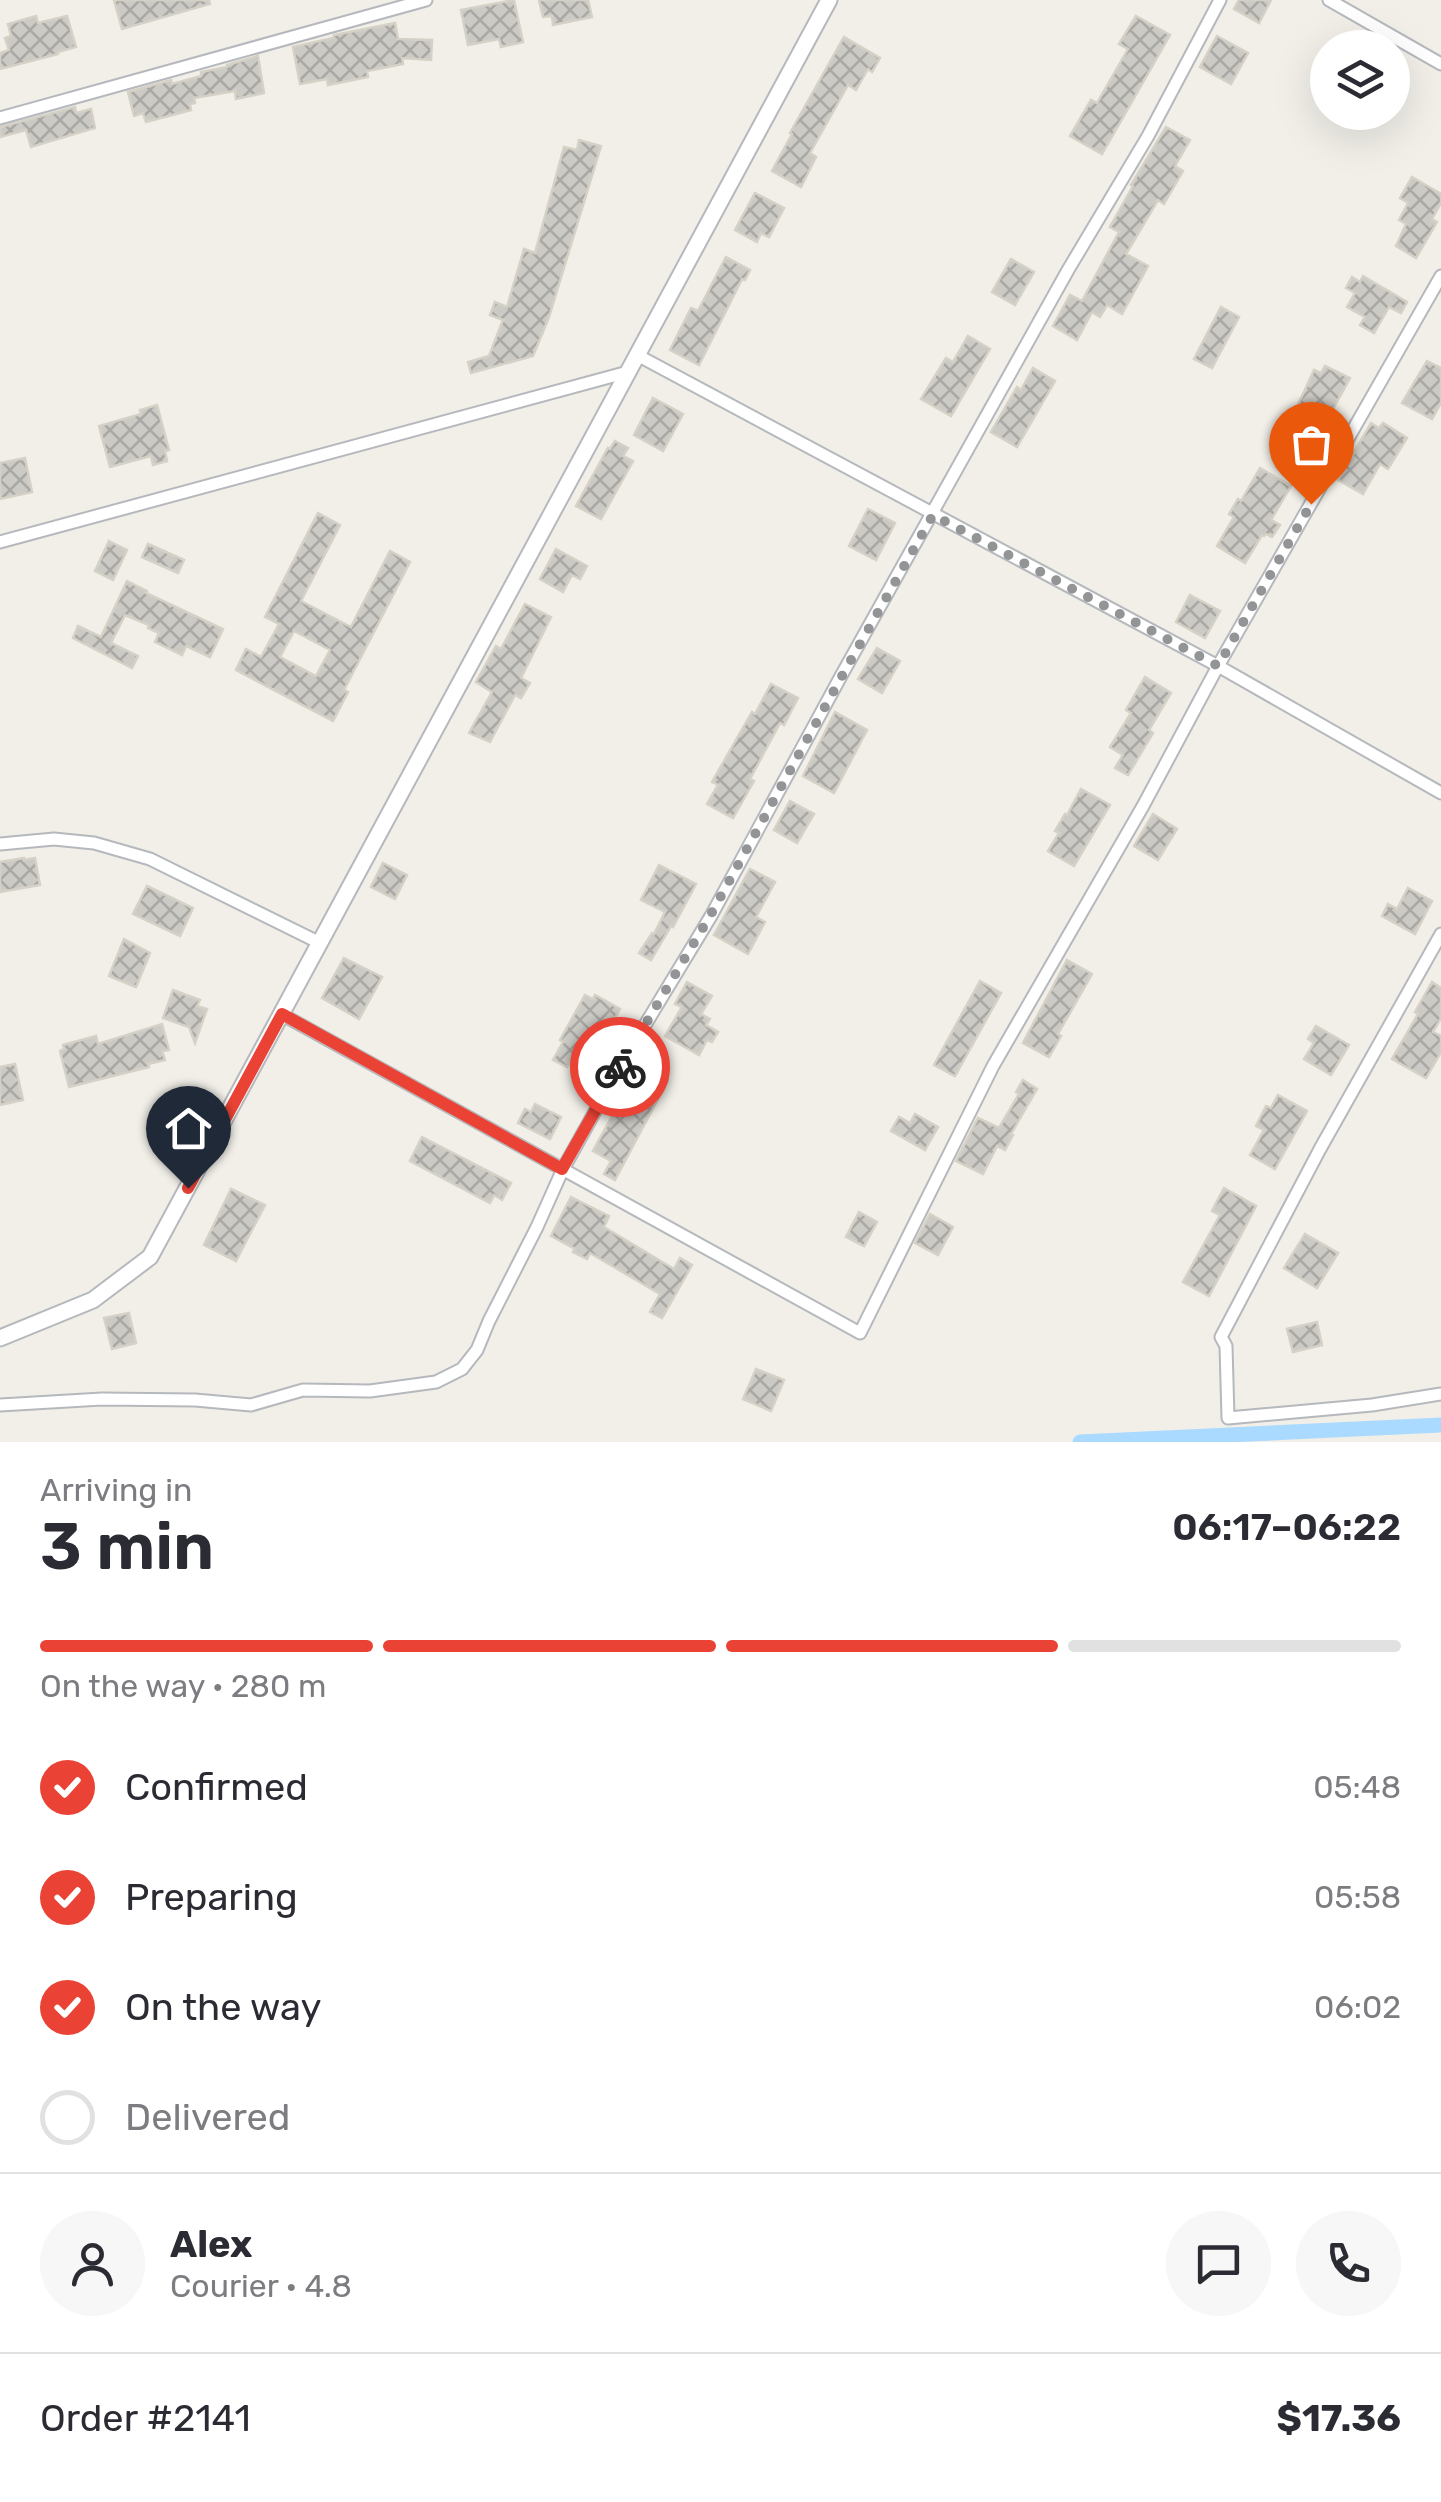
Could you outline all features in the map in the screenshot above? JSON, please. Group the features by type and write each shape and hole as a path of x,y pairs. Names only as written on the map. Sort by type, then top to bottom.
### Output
{"street":[{"path":"0,118 426,0"},
{"path":"0,1338 93,1300 150,1257 830,0"},
{"path":"0,1405 102,1399 250,1404 303,1390 370,1391 436,1382 462,1370 538,1227 562,1169 710,916 1068,270 1148,136 1220,0"},
{"path":"1329,0 1441,64"},
{"path":"282,1014 860,1333 993,1066 1144,806 1218,666 1441,276"},
{"path":"637,356 1218,666 1441,793"},
{"path":"0,542 628,372"},
{"path":"0,844 54,839 94,843 150,859 320,943"},
{"path":"1441,934 1320,1149 1221,1337 1226,1346 1228,1418 1372,1405 1441,1394"}],"building":[{"path":"114,0 209,0 210,4 122,29"},
{"path":"514,0 523,42 501,47 499,39 468,45 461,10"},
{"path":"539,0 588,0 592,17 553,25 552,16 543,17"},
{"path":"1239,0 1271,0 1259,23 1234,9"},
{"path":"36,16 38,23 67,16 76,47 0,69 0,53 9,50 5,38 11,36 8,24"},
{"path":"1136,16 1170,35 1102,154 1070,136 1091,100 1097,103 1128,49 1119,44"},
{"path":"395,23 398,39 432,40 431,60 402,58 403,64 367,71 368,77 328,85 327,79 300,84 293,47"},
{"path":"1217,36 1248,53 1231,84 1200,67"},
{"path":"844,37 880,58 856,90 848,85 810,153 816,157 801,187 772,171"},
{"path":"258,56 264,93 236,99 235,91 194,98 191,110 146,122 143,113 134,116 128,92 201,76 201,72"},
{"path":"75,107 76,113 91,109 95,128 31,147 26,130 0,137 0,127"},
{"path":"1166,127 1190,140 1175,166 1183,171 1164,204 1158,200 1126,254 1148,266 1122,314 1107,305 1100,317 1092,312 1077,340 1053,326 1070,295 1082,301 1119,232 1110,227"},
{"path":"579,140 601,146 549,317 533,356 471,373 468,362 489,356 503,320 490,315 495,302 507,307 524,249 535,253 564,147 577,150"},
{"path":"1412,177 1441,194 1441,203 1432,219 1437,222 1416,258 1396,246 1406,224 1399,220 1408,203 1400,198"},
{"path":"755,193 784,208 769,237 761,233 757,242 735,230"},
{"path":"726,257 750,270 699,365 670,350 691,308 698,311"},
{"path":"1011,259 1034,272 1015,305 992,292"},
{"path":"1363,276 1407,302 1401,313 1389,307 1374,333 1360,325 1365,317 1347,307 1355,293 1346,288 1352,277 1360,282"},
{"path":"1221,307 1239,317 1212,368 1194,359"},
{"path":"968,336 990,349 951,416 921,399 946,358 953,362"},
{"path":"1427,361 1441,368 1441,403 1432,419 1402,403"},
{"path":"1325,366 1350,378 1322,429 1299,417 1303,408 1298,405 1314,370 1321,373"},
{"path":"1033,368 1055,381 1017,447 991,432"},
{"path":"653,398 683,414 663,451 634,435"},
{"path":"157,405 169,450 165,451 167,461 153,465 151,456 110,467 99,426 141,414 140,410"},
{"path":"1371,423 1379,428 1383,423 1407,438 1388,469 1380,464 1363,494 1338,480"},
{"path":"615,441 628,448 623,456 633,461 601,519 576,506"},
{"path":"25,458 32,492 0,499 0,463"},
{"path":"1260,468 1291,486 1271,520 1280,525 1272,537 1262,535 1245,563 1217,546 1234,517 1229,514"},
{"path":"868,509 895,523 876,560 849,546"},
{"path":"318,513 340,525 301,601 351,627 390,551 410,562 344,690 348,692 333,721 236,670 246,649 261,657 279,624 265,617","holes":["294,631 330,650 316,676 280,657"]},
{"path":"109,541 127,550 113,580 95,571"},
{"path":"148,544 184,560 178,573 142,557"},
{"path":"556,549 587,566 580,579 572,575 563,592 540,579"},
{"path":"127,581 223,629 210,657 186,646 182,655 155,642 159,633 125,615 111,643 138,656 132,668 73,638 78,626 101,637"},
{"path":"1190,595 1220,611 1205,638 1176,622"},
{"path":"525,604 551,617 521,678 530,683 521,698 515,695 490,742 469,733 492,692 476,682 496,646 501,649"},
{"path":"877,648 900,661 882,693 858,679"},
{"path":"1145,677 1171,693 1128,775 1115,768 1123,755 1110,747 1131,713 1126,710"},
{"path":"771,684 798,698 784,725 780,723 733,818 707,804 718,785 712,782"},
{"path":"835,712 867,730 834,793 803,776"},
{"path":"1081,789 1110,805 1074,866 1048,851 1059,833 1055,831"},
{"path":"790,801 814,814 797,843 774,830"},
{"path":"1153,814 1177,829 1158,860 1134,846"},
{"path":"35,858 40,885 0,892 0,862"},
{"path":"383,863 407,875 395,899 371,887"},
{"path":"659,865 696,884 651,960 639,953 665,912 641,900"},
{"path":"750,869 775,882 756,917 765,922 748,954 714,935"},
{"path":"147,886 193,908 180,936 133,914"},
{"path":"1408,888 1432,901 1415,934 1382,916 1388,904 1397,909"},
{"path":"124,939 150,953 136,987 109,976"},
{"path":"344,958 382,977 359,1019 322,998"},
{"path":"1067,960 1092,974 1049,1057 1023,1043"},
{"path":"980,981 1001,993 955,1076 934,1065"},
{"path":"687,982 712,996 701,1014 710,1019 706,1025 718,1032 712,1042 707,1040 699,1055 665,1036 682,1007 675,1004"},
{"path":"1432,982 1441,988 1441,1018 1433,1032 1441,1036 1441,1052 1426,1078 1392,1059"},
{"path":"173,990 200,1000 197,1006 207,1009 195,1043 189,1027 163,1018"},
{"path":"585,995 593,999 595,995 620,1009 586,1070 570,1061 567,1067 553,1060"},
{"path":"162,1024 169,1050 162,1051 165,1060 69,1087 60,1051 63,1045 96,1036 98,1044"},
{"path":"1316,1026 1349,1045 1331,1075 1304,1059 1314,1043 1308,1039"},
{"path":"15,1064 23,1100 0,1105 0,1067"},
{"path":"638,1068 668,1080 615,1180 604,1174 611,1161 593,1151"},
{"path":"1023,1080 1037,1089 1005,1150 997,1146 983,1174 956,1161 978,1118 999,1128"},
{"path":"1278,1095 1307,1111 1275,1169 1250,1155 1264,1130 1256,1126 1266,1106 1271,1108"},
{"path":"535,1104 561,1117 550,1139 518,1123 525,1109 531,1112"},
{"path":"915,1114 938,1127 925,1150 891,1131 899,1117 910,1123"},
{"path":"422,1137 511,1183 502,1200 494,1195 490,1203 410,1161"},
{"path":"1224,1188 1256,1206 1209,1296 1183,1282 1220,1215 1212,1211"},
{"path":"231,1189 265,1205 236,1261 204,1245"},
{"path":"571,1197 609,1216 604,1227 674,1269 680,1258 692,1265 662,1318 650,1312 660,1294 590,1253 587,1259 573,1252 575,1249 551,1236"},
{"path":"859,1212 877,1222 864,1246 846,1237"},
{"path":"930,1214 953,1227 938,1255 915,1243"},
{"path":"1305,1234 1338,1253 1317,1288 1284,1268"},
{"path":"129,1313 136,1343 112,1349 104,1318"},
{"path":"1317,1322 1322,1345 1293,1352 1287,1329"},
{"path":"756,1369 784,1380 771,1411 743,1399"}],"waterway":[{"path":"1080,1442 1441,1425"}],"way so far":[{"path":"620,1067 710,916 933,515 1218,666 1311,504"}],"route":[{"path":"188,1188 282,1014 562,1169 620,1067"}]}
